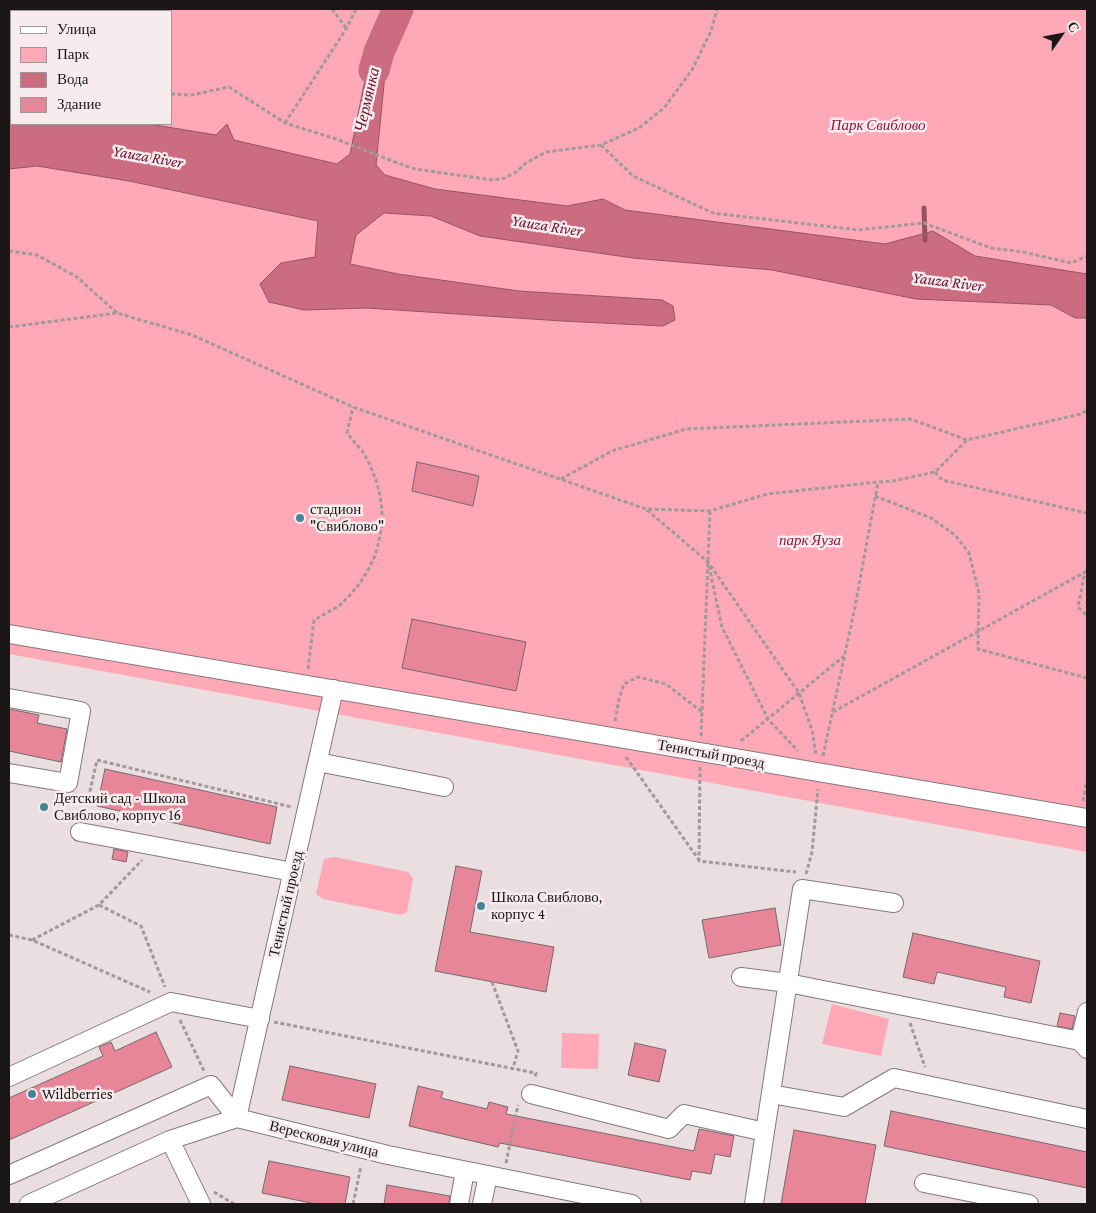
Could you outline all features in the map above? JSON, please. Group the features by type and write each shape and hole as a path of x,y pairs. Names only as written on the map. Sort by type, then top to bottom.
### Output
{"street":[{"name":"Тенистый проезд","path":"9,634 1087,818"},
{"name":"Тенистый проезд","path":"238,1118 260,1019 265,977 278,919 293,872 334,689"},
{"path":"9,698 82,711 68,783 9,773"},
{"path":"318,762 444,787"},
{"path":"80,832 293,872"},
{"path":"754,1204 802,889 894,903"},
{"path":"742,976 904,1006 1084,1045 1087,1012"},
{"path":"9,1077 171,1002 260,1019"},
{"path":"771,1094 844,1107 894,1078 1087,1119"},
{"path":"9,1175 211,1085 238,1118 170,1140 37,1202"},
{"path":"531,1094 669,1129 684,1114 765,1132"},
{"name":"Вересковая улица","path":"238,1118 365,1150 605,1202 632,1204"},
{"path":"170,1140 201,1204"},
{"path":"459,1204 465,1171"},
{"path":"482,1204 495,1177"},
{"path":"924,1182 1029,1204"}],"path":[{"path":"332,9 346,29"},
{"path":"285,123 346,29 356,9"},
{"path":"172,94 191,95 229,87 285,123 336,139 395,162 415,169 493,180 505,178 546,152 601,145 639,128 664,108 692,70 711,31 717,9"},
{"path":"601,145 633,176 713,213 858,230 924,223 991,248 1023,252 1071,263 1087,256"},
{"path":"9,251 37,255 78,276 117,313"},
{"path":"9,327 117,313 192,335 354,407 646,509 710,511 767,494 893,482 935,472 967,440 1087,414"},
{"path":"308,670 314,620 338,606 350,595 368,570 380,541 382,510 376,480 363,452 347,434 354,407"},
{"path":"1081,414 1087,410"},
{"path":"560,480 612,451 686,429 911,419 967,440"},
{"path":"935,472 942,480 1087,513"},
{"path":"835,894 806,874 812,852 820,772 855,607 878,482"},
{"path":"876,496 932,518 955,535 969,554 979,593 978,649 1087,678"},
{"path":"646,509 708,562 799,693 812,730 820,772"},
{"path":"699,861 700,752 710,511"},
{"path":"708,562 722,627 768,719 800,752"},
{"path":"833,713 1086,571"},
{"path":"1086,571 1078,607 1087,616"},
{"path":"723,756 844,656"},
{"path":"702,712 666,684 638,677 624,684 611,737 699,861 796,872"},
{"path":"80,832 97,760 306,810"},
{"path":"32,940 99,905 155,847"},
{"path":"99,905 141,926 171,1002 211,1085"},
{"path":"9,935 32,940 171,1002"},
{"path":"492,982 518,1051 513,1068"},
{"path":"904,1006 932,1086"},
{"path":"260,1019 536,1073 531,1094 521,1090 495,1177"},
{"path":"352,1204 365,1150"}],"green space":[{"name":"Парк Свиблово","path":"9,9 1087,9 1087,274 975,256 933,231 885,244 625,210 603,199 567,206 435,189 385,175 376,166 385,74 396,17 367,70 350,154 337,164 216,135 155,125 172,125 172,10 10,10 9,115"},
{"name":"парк Яуза","path":"37,166 129,181 318,221 315,258 281,263 304,310 367,308 663,326 662,300 519,291 398,274 350,264 356,235 384,213 431,216 480,236 633,258 772,270 916,299 1051,305 1075,318 1087,318 1087,852 9,654 9,169"},
{"path":"335,857 408,872 413,878 407,912 401,915 323,899 316,894 324,859"},
{"path":"832,1004 889,1019 881,1056 822,1044"},
{"path":"562,1033 599,1034 598,1069 561,1068"}],"water":[{"name":"Yauza River","path":"397,14 385,74 376,165 385,175 435,189 567,206 603,199 625,210 885,244 933,231 975,256 1087,274 1087,318 1075,318 1051,305 916,299 772,270 633,258 480,236 431,216 384,213 356,235 350,264 398,274 519,291 662,300 673,306 675,320 663,326 367,308 304,310 269,302 260,284 281,263 315,257 318,221 129,181 37,166 9,169 10,114 10,125 155,125 216,135 227,124 234,140 337,164 350,154 367,70"}],"building":[{"path":"417,462 479,476 473,506 412,491"},
{"path":"412,619 526,642 516,691 402,668"},
{"path":"9,709 39,715 37,723 67,729 61,762 9,751"},
{"path":"105,769 277,807 270,844 97,806"},
{"path":"114,849 128,852 126,862 112,859"},
{"path":"456,866 482,871 470,932 554,947 546,992 435,971"},
{"path":"775,908 781,945 709,958 702,920"},
{"path":"913,933 1040,961 1031,1003 1004,997 1006,987 937,972 934,984 903,977"},
{"path":"1060,1013 1075,1016 1072,1029 1057,1026"},
{"path":"156,1032 172,1067 9,1140 9,1098 103,1056 99,1047 111,1042 115,1051"},
{"path":"635,1043 666,1050 659,1082 628,1075"},
{"path":"290,1066 376,1084 369,1118 282,1100"},
{"path":"418,1086 443,1092 441,1098 487,1109 489,1102 508,1107 506,1114 694,1151 699,1129 734,1136 730,1157 715,1154 711,1174 692,1171 690,1180 500,1143 498,1147 409,1126"},
{"path":"891,1111 1087,1152 1087,1188 884,1146"},
{"path":"794,1130 876,1145 865,1204 781,1204"},
{"path":"269,1161 350,1177 345,1204 316,1204 262,1193"},
{"path":"387,1185 450,1196 449,1204 384,1204"}],"waterway":[{"name":"Чермянка","path":"374,70 379,52 398,9"},
{"path":"924,208 925,240"}],"place":[{"name":"стадион \"Свиблово\"","path":"300,518"},
{"name":"Детский сад - Школа Свиблово, корпус 16","path":"44,807"},
{"name":"Школа Свиблово, корпус 4","path":"481,906"},
{"name":"Wildberries","path":"32,1094"}]}
